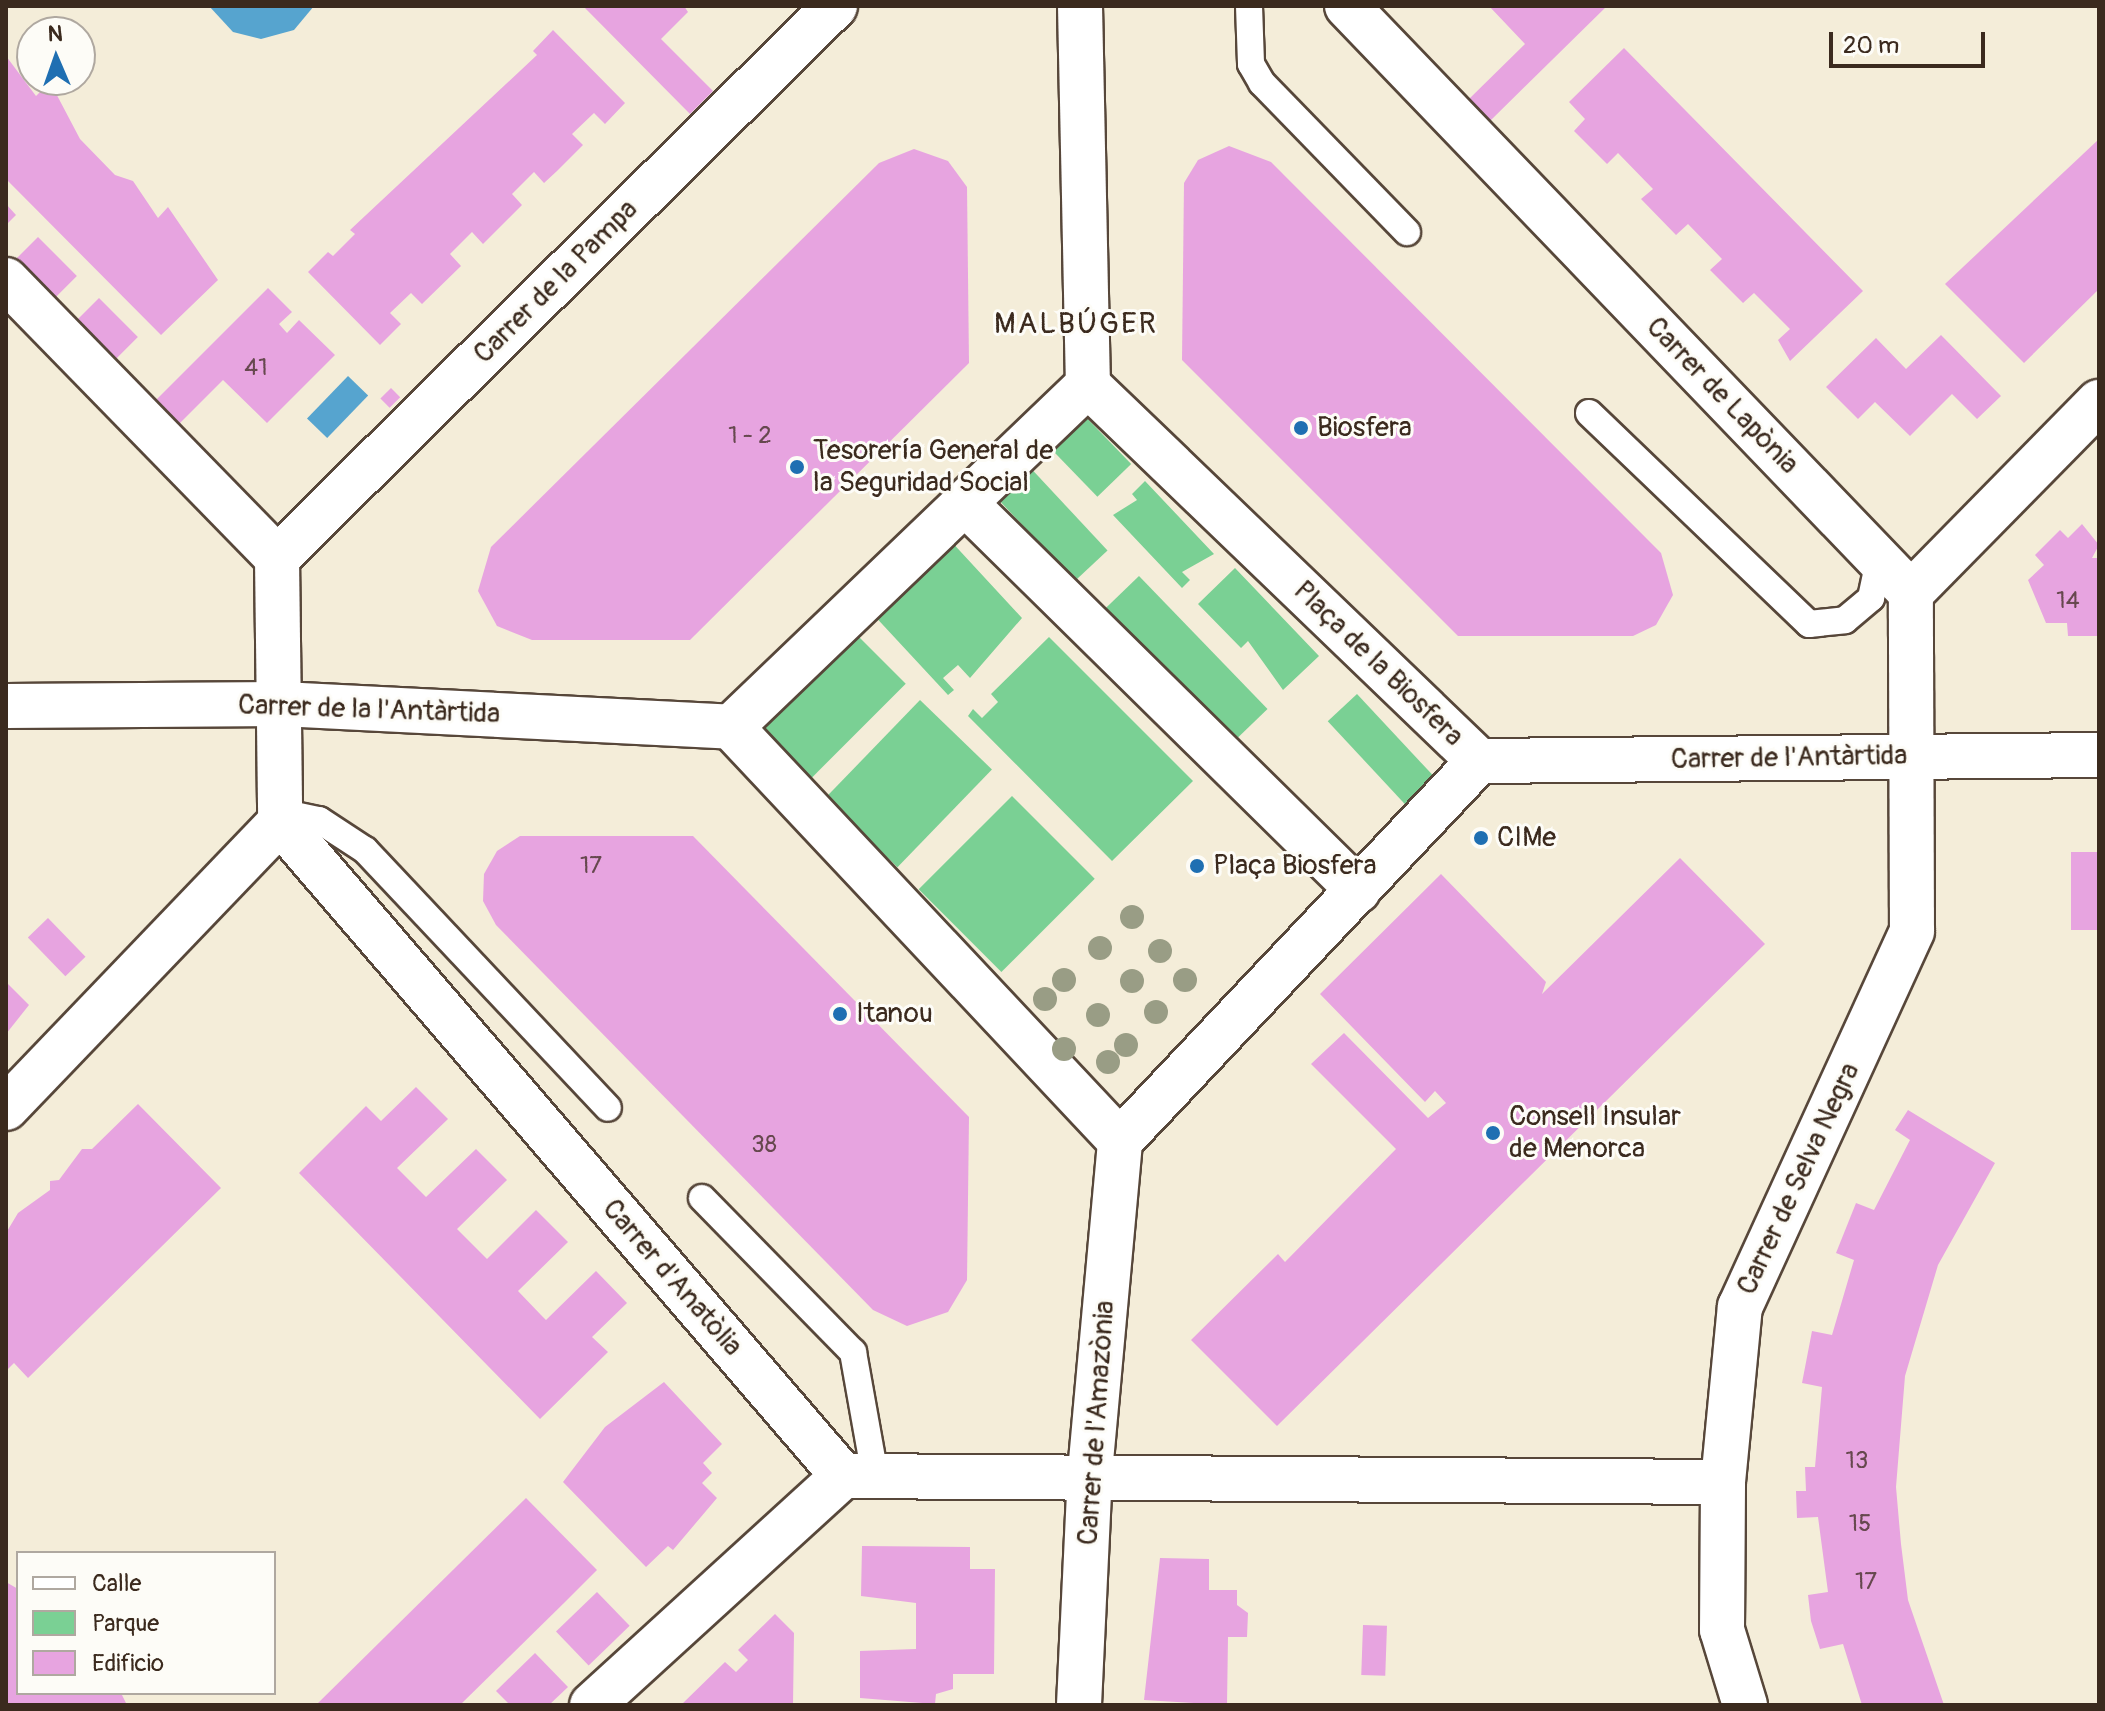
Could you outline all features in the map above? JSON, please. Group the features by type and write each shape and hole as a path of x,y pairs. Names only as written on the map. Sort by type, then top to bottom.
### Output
{"street":[{"name":"Carrer de la Pampa","path":"277,558 835,6"},
{"path":"1080,6 1088,385 731,727 1120,1141"},
{"name":"Carrer de Lapònia","path":"1347,6 1911,593"},
{"path":"6,280 277,558 281,704 280,817 6,1108"},
{"name":"Plaça de la Biosfera","path":"1088,385 1479,761 1120,1141"},
{"path":"1911,593 2099,402"},
{"path":"965,503 1358,890"},
{"name":"Carrer de Selva Negra","path":"1745,1705 1722,1630 1723,1482 1740,1307 1912,931 1911,593"},
{"name":"Carrer de la l'Antàrtida","path":"6,706 281,704 731,727"},
{"name":"Carrer de l'Antàrtida","path":"1479,761 2099,755"},
{"name":"Carrer d'Anatòlia","path":"280,817 859,1475"},
{"name":"Carrer de l'Amazònia","path":"1079,1705 1090,1472 1120,1141"},
{"path":"592,1705 859,1475 1090,1472 1723,1482"}],"lane":[{"path":"1249,6 1251,64 1262,83 1407,232"},
{"path":"1589,413 1809,624 1845,620 1871,598 1879,560"},
{"path":"280,817 331,826 365,850 608,1108"},
{"path":"702,1198 853,1352 859,1475"}],"green space":[{"path":"1077,408 1131,464 1097,497 1043,441"},
{"path":"1025,462 1108,550 1075,581 992,493"},
{"path":"1145,481 1214,554 1182,572 1190,580 1182,588 1113,515 1137,500 1132,494"},
{"path":"948,538 1022,618 970,678 958,665 943,678 954,690 948,695 870,611"},
{"path":"1235,568 1319,656 1283,690 1248,641 1241,648 1198,604"},
{"path":"1139,576 1268,709 1232,743 1104,610"},
{"path":"852,630 906,684 810,780 756,726"},
{"path":"1049,637 1193,781 1112,861 968,716 973,709 982,718 998,702 991,694"},
{"path":"1357,694 1435,778 1406,805 1328,721"},
{"path":"920,700 992,769 897,867 826,798"},
{"path":"1012,796 1095,879 1001,972 919,889"}],"water":[{"path":"209,6 314,6 294,30 261,39 233,32"},
{"path":"348,376 368,395 327,438 307,418"}],"building":[{"path":"583,6 684,6 688,12 661,39 713,91 690,114"},
{"path":"1489,6 1607,6 1490,121 1469,99 1525,44"},
{"path":"553,30 625,103 605,124 594,113 572,134 583,145 544,183 534,172 512,194 522,205 483,244 472,232 450,254 461,266 422,304 411,293 390,313 401,324 380,345 308,272 328,252 333,256 355,234 350,230 537,55 533,51"},
{"path":"1624,48 1863,291 1790,361 1778,340 1790,329 1754,293 1743,303 1710,270 1722,259 1688,224 1676,235 1641,199 1653,189 1618,153 1607,164 1574,131 1585,119 1569,102"},
{"path":"6,56 16,69 16,96 57,96 80,139 115,175 133,181 158,218 168,207 218,280 161,335 6,179"},
{"path":"2099,139 2099,289 2024,363 1945,284"},
{"path":"1229,146 1271,162 1661,553 1673,595 1656,625 1633,636 1458,636 1182,360 1184,183 1198,160"},
{"path":"914,149 948,161 967,187 969,363 690,640 532,640 497,626 478,591 491,547 879,163"},
{"path":"6,204 16,215 6,225"},
{"path":"38,237 77,276 45,308 6,269"},
{"path":"268,288 292,312 279,324 287,333 299,320 335,355 267,423 223,380 169,434 146,410"},
{"path":"99,298 138,337 105,369 66,331"},
{"path":"1941,335 2001,396 1977,419 1952,394 1910,436 1875,402 1858,419 1826,387 1876,338 1906,369"},
{"path":"391,388 400,397 390,408 380,399"},
{"path":"2082,524 2099,545 2092,558 2099,558 2099,636 2068,636 2067,623 2046,623 2028,580 2044,565 2035,555 2060,530 2068,538"},
{"path":"520,836 693,836 969,1117 967,1280 948,1312 907,1326 873,1310 496,925 483,901 484,874 497,851"},
{"path":"2071,852 2099,852 2099,930 2071,930"},
{"name":"Consell Insular de Menorca","path":"1680,858 1765,944 1277,1426 1191,1340 1278,1254 1285,1262 1396,1149 1311,1064 1344,1033 1428,1118 1446,1103 1435,1091 1425,1102 1320,994 1441,874 1546,982 1542,994"},
{"path":"48,918 86,957 65,976 28,937"},
{"path":"6,982 29,1005 6,1034"},
{"path":"416,1087 448,1119 397,1168 426,1197 476,1149 507,1180 457,1229 487,1259 536,1210 568,1242 518,1291 541,1315 546,1320 596,1271 627,1303 592,1337 608,1352 540,1419 299,1173 366,1106 381,1121"},
{"path":"138,1104 221,1188 28,1378 14,1363 6,1371 6,1233 18,1213 50,1190 50,1181 59,1180 82,1149 92,1149"},
{"path":"1908,1110 1995,1163 1938,1265 1905,1376 1896,1487 1901,1544 1908,1600 1944,1705 1862,1705 1843,1644 1820,1649 1811,1621 1808,1595 1828,1592 1818,1517 1797,1518 1796,1491 1806,1491 1805,1467 1815,1467 1822,1387 1802,1383 1812,1331 1832,1335 1854,1260 1836,1253 1856,1203 1874,1210 1910,1140 1895,1130"},
{"path":"664,1382 722,1444 703,1463 712,1473 702,1483 717,1498 673,1550 668,1546 646,1567 563,1482 605,1427"},
{"path":"526,1498 597,1570 565,1602 460,1705 316,1705"},
{"path":"862,1546 970,1547 970,1569 995,1569 994,1674 953,1674 953,1689 936,1694 935,1704 860,1698 860,1651 916,1649 916,1603 861,1596"},
{"path":"1160,1558 1209,1559 1209,1590 1237,1590 1237,1605 1248,1613 1247,1637 1228,1637 1227,1705 1144,1700"},
{"path":"6,1582 16,1588 16,1695 122,1695 127,1705 6,1705"},
{"path":"597,1592 630,1626 589,1665 556,1632"},
{"path":"775,1614 794,1633 793,1705 681,1705 725,1662 736,1672 748,1660 738,1650"},
{"path":"1363,1625 1387,1626 1385,1676 1361,1675"},
{"path":"535,1653 568,1687 549,1705 510,1705 496,1691"}],"place":[{"name":"Biosfera","path":"1301,428"},
{"name":"Tesorería General de la Seguridad Social","path":"797,467"},
{"name":"CIMe","path":"1481,838"},
{"name":"Plaça Biosfera","path":"1197,866"},
{"name":"Itanou","path":"840,1014"},
{"name":"Consell Insular de Menorca","path":"1493,1133"}],"district":[{"name":"MALBÚGER","path":"1076,324"}]}
